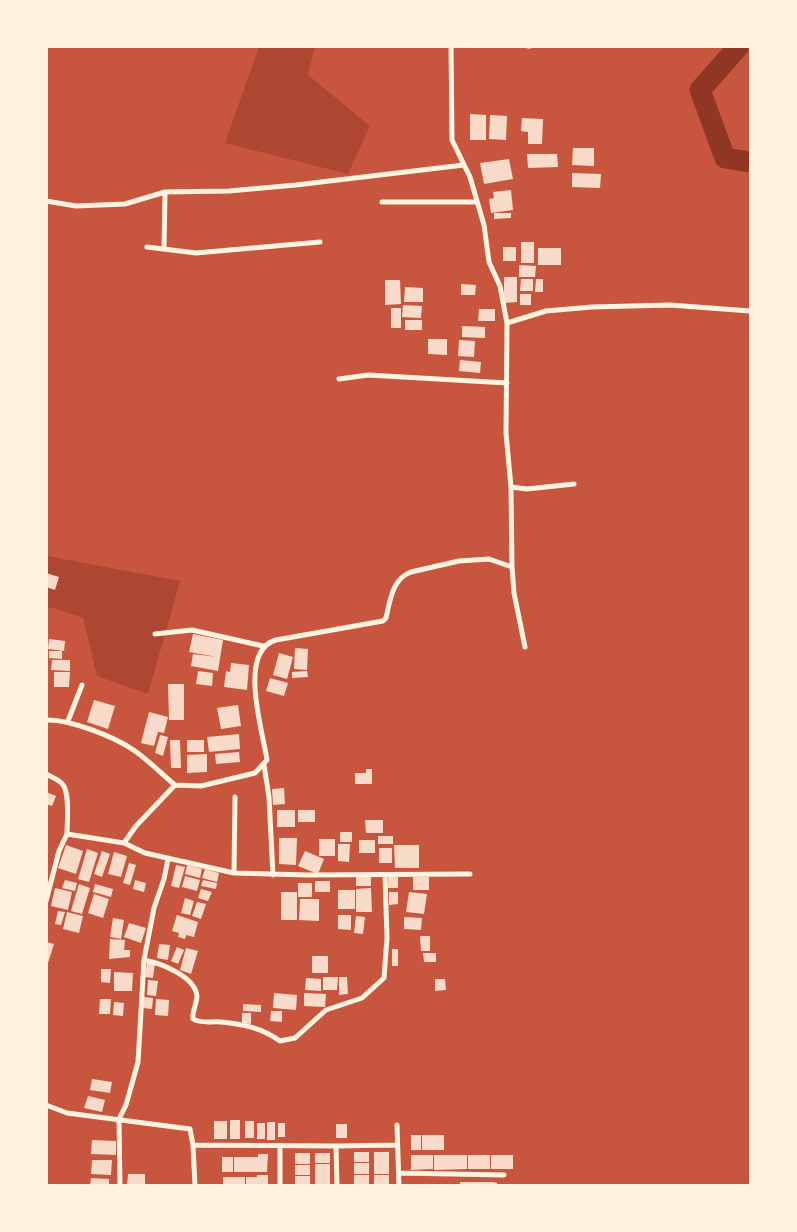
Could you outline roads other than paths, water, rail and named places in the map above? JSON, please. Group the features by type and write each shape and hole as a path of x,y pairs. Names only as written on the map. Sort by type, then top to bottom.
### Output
{"street":[{"path":"451,46 453,140 470,177 486,235 489,262 500,286 507,323 506,434 511,487 512,567 514,593 525,647"},
{"path":"46,201 76,206 125,204 165,192 229,191 274,187 464,165"},
{"path":"164,249 165,192"},
{"path":"382,202 477,202"},
{"path":"147,247 196,253 320,242"},
{"path":"507,323 546,311 592,307 670,305 750,311"},
{"path":"339,379 368,375 507,383"},
{"path":"511,487 527,489 574,484"},
{"path":"46,720 68,721 113,739 135,751 175,785 201,786 255,773 267,760 254,690 258,653 263,646 276,640 383,621 386,618 395,586 404,574 459,561 489,559 512,567"},
{"path":"155,634 192,630 263,646"},
{"path":"68,721 82,685"},
{"path":"264,765 269,797 273,875"},
{"path":"46,774 63,784 68,809 67,834 59,851 46,901"},
{"path":"124,843 136,826 175,785"},
{"path":"234,873 235,796"},
{"path":"67,834 124,843 145,853 234,873 273,875 470,874"},
{"path":"120,1185 119,1119 126,1105 138,1062 144,960 154,908 168,859"},
{"path":"144,960 159,963 188,981 197,997 193,1019 197,1022 222,1022 256,1028 266,1031 280,1041 296,1038 326,1010 362,998 384,978 387,938 385,875"},
{"path":"46,1106 67,1113 189,1128 192,1132 195,1185"},
{"path":"397,1125 399,1185"},
{"path":"193,1144 280,1146 397,1144"},
{"path":"280,1146 280,1185"},
{"path":"336,1146 337,1185"},
{"path":"399,1173 504,1175"}],"waterway":[{"path":"739,46 700,90 725,158 750,162"}]}
